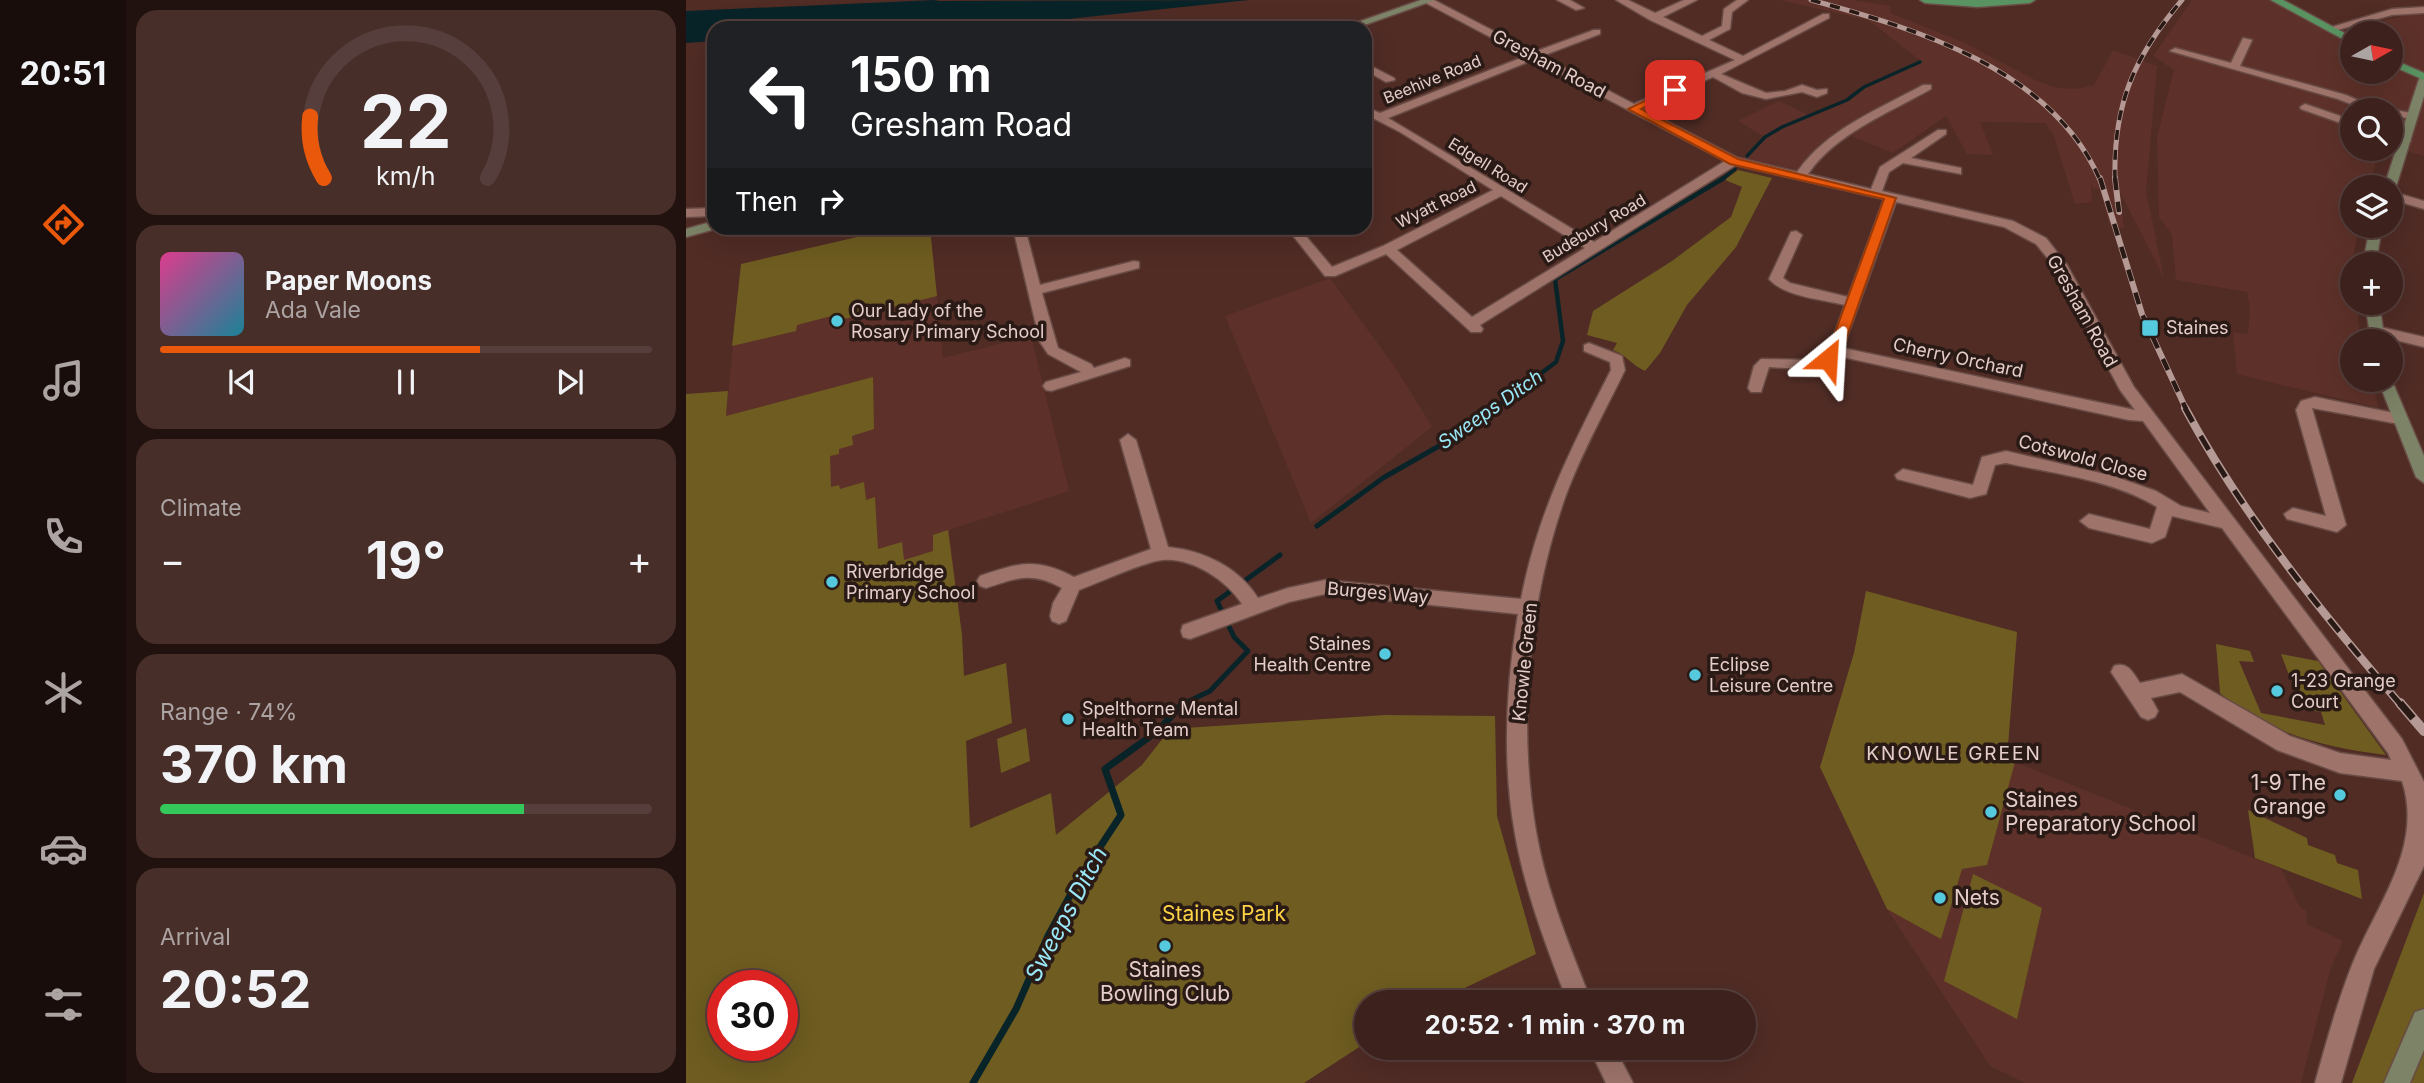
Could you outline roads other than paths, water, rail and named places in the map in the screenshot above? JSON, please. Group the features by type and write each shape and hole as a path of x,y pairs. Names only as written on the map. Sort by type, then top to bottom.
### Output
{"main road":[{"path":"1926,0 1978,4 2030,0"},
{"path":"2276,0 2340,34"},
{"path":"2403,68 2424,78"}],"street":[{"path":"1367,21 1430,0"},
{"name":"Gresham Road","path":"1430,0 1734,161 2008,224 2041,241 2060,265 2110,363 2231,524 2303,626 2395,746 2420,796 2424,823 2411,877 2365,964 2340,1035 2328,1083"},
{"path":"1562,0 1579,8"},
{"path":"1622,0 1653,18 1742,60"},
{"path":"1653,18 1692,0"},
{"path":"2407,0 2423,10"},
{"path":"1699,41 1727,27 1727,10 1746,2"},
{"path":"2330,29 2392,12 2423,10"},
{"path":"1633,109 1742,60 1826,16"},
{"name":"Beehive Road","path":"1380,117 1597,32"},
{"path":"2234,68 2247,40"},
{"path":"2175,51 2344,98"},
{"path":"1372,70 1390,80"},
{"path":"1712,73 1765,97 1782,96 1802,88 1817,94 1823,91"},
{"path":"2394,175 2424,78"},
{"path":"1800,177 1813,156 1927,87"},
{"path":"2305,107 2340,120"},
{"name":"Edgell Road","path":"1372,113 1594,248"},
{"path":"2403,117 2411,119"},
{"path":"1875,194 1884,170 1942,132"},
{"path":"1901,159 1957,171"},
{"name":"Budebury Road","path":"1473,327 1734,161"},
{"name":"Wyatt Road","path":"1299,235 1330,274 1388,249 1501,191"},
{"path":"1756,388 1761,366 1766,362 1818,365 1835,351 1891,198"},
{"path":"2403,199 2424,205"},
{"path":"686,212 707,212"},
{"path":"686,233 707,227"},
{"path":"1021,235 1047,342 1053,351 1086,367 1088,374"},
{"path":"1796,235 1776,278 1785,286 1853,303"},
{"name":"Wyatt Road","path":"1388,249 1473,327"},
{"path":"1035,290 1134,265"},
{"path":"2403,339 2424,342"},
{"name":"Knowle Green","path":"1575,990 1555,940 1537,880 1518,784 1520,695 1530,608 1558,495 1618,370 1617,359 1589,348"},
{"name":"Cherry Orchard","path":"1835,351 2129,415 2150,416"},
{"path":"1051,386 1125,363"},
{"path":"2390,392 2399,419 2417,448 2424,477"},
{"path":"2293,514 2337,524 2304,410 2306,405 2315,402 2399,419"},
{"path":"1128,440 1161,553"},
{"name":"Cotswold Close","path":"1903,475 1970,492 1980,490 1988,461 2006,457 2113,482 2150,495 2176,511 2231,524"},
{"path":"2089,521 2152,536 2160,532 2166,505"},
{"path":"1059,616 1062,603 1073,585 1161,553 1200,562 1238,584 1254,607"},
{"path":"986,581 1032,566 1046,570 1073,585"},
{"name":"Burges Way","path":"1196,629 1309,589 1325,587 1530,608"},
{"path":"2121,672 2148,711"},
{"path":"2135,693 2182,683 2284,743 2340,763 2409,772"},
{"path":"2397,1083 2424,1021"},
{"path":"1608,1060 1620,1083"}],"water":[{"path":"934,0 1249,0 1049,21 707,21 707,42 686,43 686,11"}],"waterway":[{"name":"Sweeps Ditch","path":"1747,156 1765,137 1782,127 1847,100 1864,87 1920,62"},
{"name":"Sweeps Ditch","path":"1722,179 1735,169"},
{"name":"Sweeps Ditch","path":"1494,409 1556,362 1563,341 1555,279 1722,179"},
{"name":"Sweeps Ditch","path":"1317,526 1383,478 1467,430 1496,408"},
{"name":"Sweeps Ditch","path":"1181,705 1210,691 1248,651 1234,637 1217,601 1280,555"},
{"name":"Sweeps Ditch","path":"973,1083 1016,1009 1048,936 1079,879 1121,815 1105,769 1159,730 1181,705"}],"railway":[{"path":"1811,0 1936,40 1977,59 2015,82 2050,109 2078,142 2100,180"},
{"path":"2115,178 2118,128 2130,83 2151,41 2182,0"},
{"path":"2100,178 2142,314 2186,409"},
{"path":"2115,178 2119,212"},
{"path":"2185,408 2258,525 2342,635 2401,705"},
{"path":"2400,703 2424,731"}],"place":[{"name":"Our Lady of the Rosary Primary School","path":"837,321"},
{"name":"Staines","path":"2150,328"},
{"name":"Riverbridge Primary School","path":"832,582"},
{"name":"Staines Health Centre","path":"1385,654"},
{"name":"Eclipse Leisure Centre","path":"1695,675"},
{"name":"1-23 Grange Court","path":"2277,691"},
{"name":"Spelthorne Mental Health Team","path":"1068,719"},
{"name":"1-9 The Grange","path":"2340,795"},
{"name":"Staines Preparatory School","path":"1991,812"},
{"name":"Nets","path":"1940,898"},
{"name":"Staines Bowling Club","path":"1165,946"}],"district":[{"name":"KNOWLE GREEN","path":"1954,753"}],"park label":[{"name":"Staines Park","path":"1224,914"}]}
